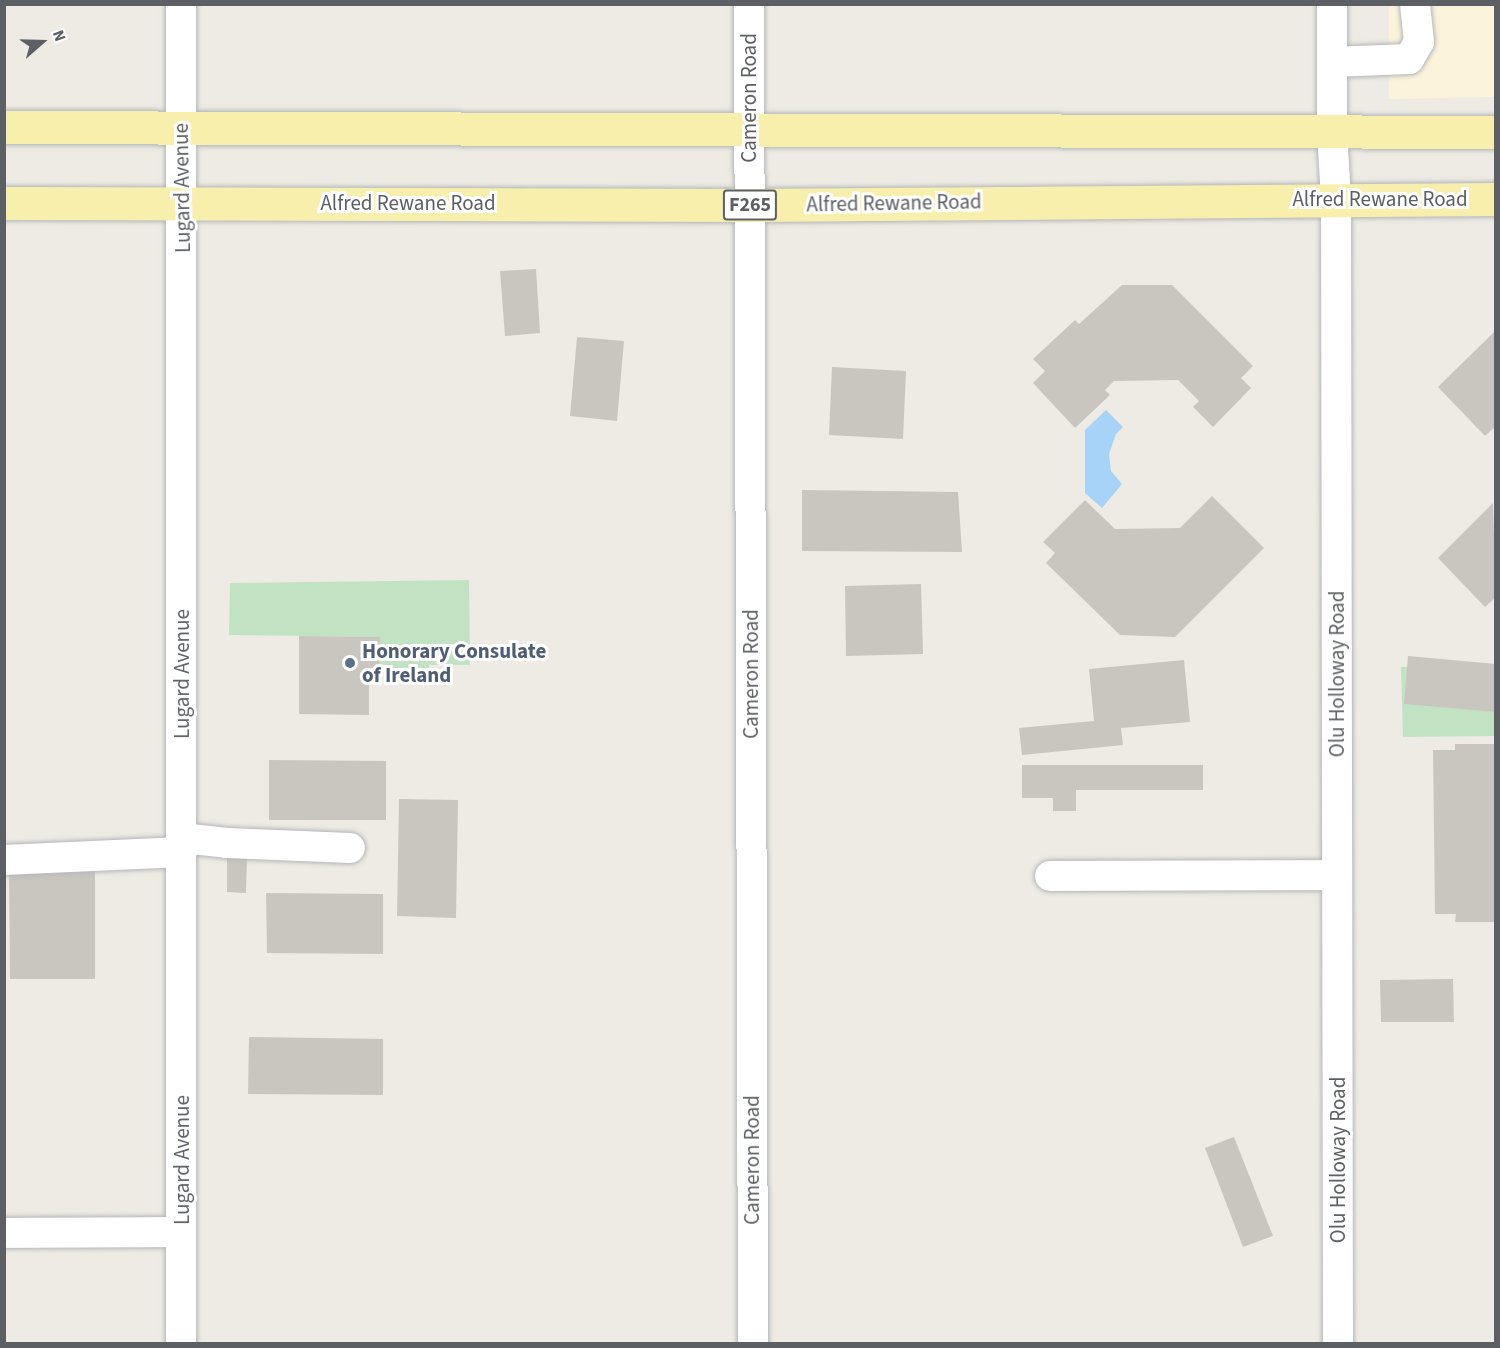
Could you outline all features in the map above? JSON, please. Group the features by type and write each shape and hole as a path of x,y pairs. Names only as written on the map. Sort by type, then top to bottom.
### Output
{"main road":[{"path":"4,127 1496,132"},
{"name":"Alfred Rewane Road","path":"4,203 749,205 1336,198 1496,199"}],"street":[{"name":"Lugard Avenue","path":"181,4 183,202 181,1344"},
{"name":"Cameron Road","path":"749,4 747,129 753,1344"},
{"name":"Olu Holloway Road","path":"1332,4 1332,131 1336,198 1338,1344"},
{"path":"1332,62 1409,59 1419,42 1415,4"},
{"path":"4,860 228,843 350,848"},
{"path":"1050,876 1337,875"},
{"path":"4,1233 182,1232"}],"shaded area":[{"path":"1389,5 1495,5 1495,97 1389,99"}],"green space":[{"path":"469,580 470,665 429,665 429,677 379,677 379,637 229,635 230,583"},
{"path":"1495,666 1495,736 1403,737 1401,667"}],"water":[{"path":"1106,410 1123,427 1116,434 1109,454 1111,471 1122,484 1102,508 1085,493 1085,430"}],"building":[{"path":"536,269 540,333 505,336 500,271"},
{"path":"1122,285 1172,285 1253,366 1241,378 1251,388 1213,427 1193,407 1199,401 1178,380 1114,381 1105,390 1110,395 1075,428 1033,383 1045,371 1033,359 1075,320 1079,324"},
{"path":"1494,332 1496,426 1485,436 1438,387"},
{"path":"577,337 624,341 617,421 570,416"},
{"path":"832,367 906,371 903,439 829,435"},
{"path":"802,490 958,492 962,552 802,551"},
{"path":"1212,496 1264,548 1175,637 1120,635 1046,563 1055,553 1043,542 1085,500 1115,529 1180,528"},
{"path":"1493,503 1496,597 1485,607 1438,558"},
{"path":"921,584 923,654 846,656 845,586"},
{"path":"299,636 380,637 379,677 369,677 369,715 299,714"},
{"path":"1408,656 1496,664 1496,712 1404,704"},
{"path":"1184,660 1190,722 1121,728 1123,745 1022,755 1019,728 1094,721 1089,669"},
{"path":"1455,744 1496,744 1496,922 1455,922 1456,914 1435,914 1433,750 1455,750"},
{"path":"269,760 386,761 386,820 269,820"},
{"path":"1022,765 1203,765 1203,790 1076,790 1076,811 1053,811 1053,798 1022,798"},
{"path":"399,799 458,800 456,918 397,916"},
{"path":"227,856 247,856 246,893 227,892"},
{"path":"9,867 95,867 95,979 10,979"},
{"path":"266,893 383,894 383,954 267,953"},
{"path":"1453,979 1454,1022 1381,1022 1380,980"},
{"path":"249,1037 383,1039 383,1095 248,1094"},
{"path":"1234,1137 1273,1236 1243,1247 1205,1148"}],"place":[{"name":"Honorary Consulate of Ireland","path":"350,663"}]}
